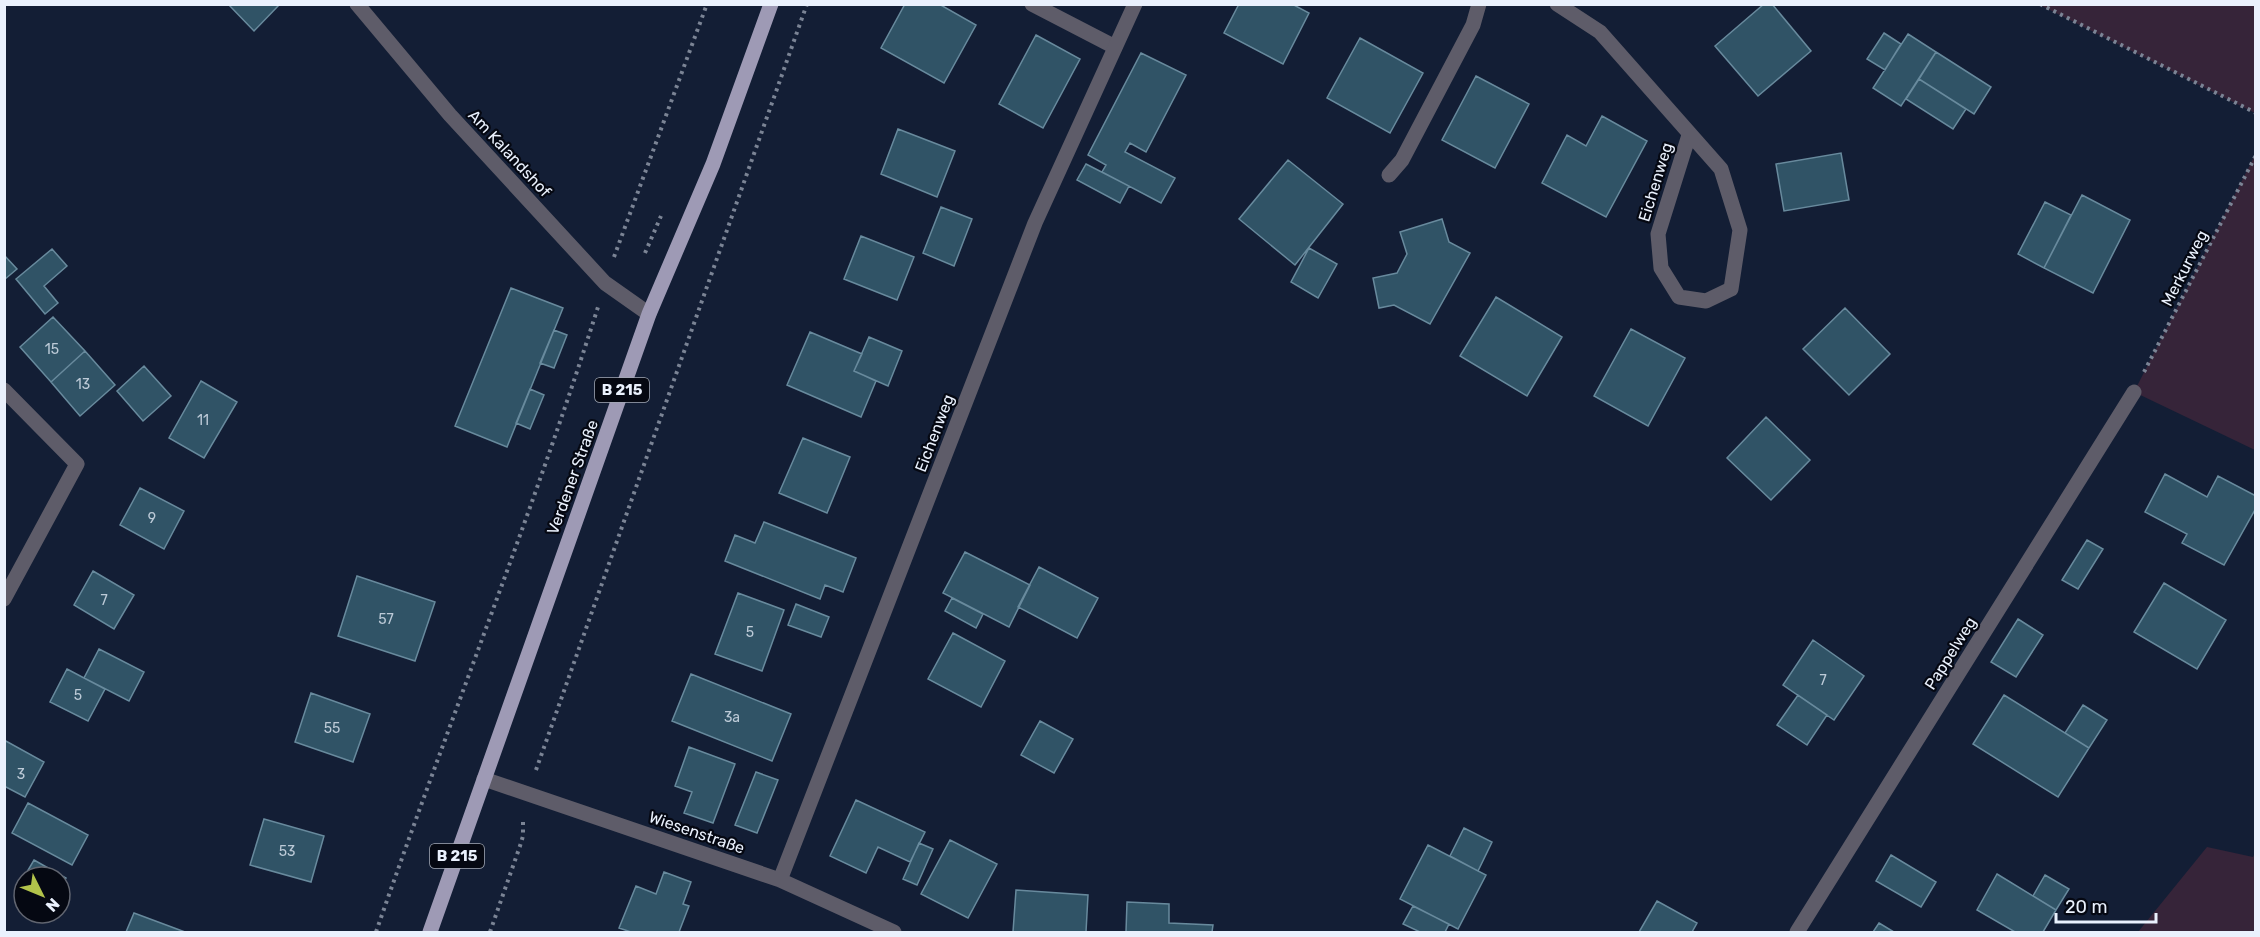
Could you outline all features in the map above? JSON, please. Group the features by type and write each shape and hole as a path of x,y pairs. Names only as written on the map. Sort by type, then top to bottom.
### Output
{"main road":[{"name":"Verdener Straße","path":"430,933 649,314 713,164 771,4"}],"street":[{"name":"Am Kalandshof","path":"357,4 450,114 605,283 649,314"},
{"path":"1032,4 1115,47"},
{"name":"Eichenweg","path":"780,880 1035,223 1135,4"},
{"path":"1389,175 1402,160 1473,25 1479,4"},
{"name":"Eichenweg","path":"1557,4 1600,32 1721,169 1740,230 1731,289 1706,302 1679,297 1661,268 1658,234 1689,135"},
{"path":"4,390 77,464 4,599"},
{"name":"Pappelweg","path":"1797,933 2134,392"},
{"name":"Wiesenstraße","path":"484,779 780,880 894,933"}],"path":[{"path":"376,933 430,776 558,424 605,283 707,4"},
{"path":"490,933 523,836 523,812 528,794 807,4"},
{"path":"2040,4 2256,113"},
{"name":"Merkurweg","path":"2134,392 2256,155"}],"shaded area":[{"path":"2040,5 2255,5 2255,113"},
{"path":"2255,155 2255,450 2134,392"},
{"path":"2207,847 2253,857 2255,853 2255,932 2138,932"}],"building":[{"path":"228,4 280,4 254,31"},
{"path":"905,4 939,4 976,25 944,83 881,48"},
{"path":"1239,4 1292,4 1309,13 1283,64 1224,33"},
{"path":"1764,4 1772,4 1811,51 1758,96 1715,46"},
{"path":"1884,33 1901,44 1885,70 1867,59"},
{"path":"1908,34 1936,52 1901,106 1873,88"},
{"path":"1036,35 1080,59 1043,128 999,104"},
{"path":"1360,38 1423,73 1390,133 1327,98"},
{"path":"1936,52 1991,87 1974,114 1919,79"},
{"path":"1141,53 1186,75 1146,152 1130,143 1125,152 1175,178 1161,203 1102,172 1106,165 1088,155"},
{"path":"1476,76 1529,104 1495,168 1442,140"},
{"path":"1919,79 1966,109 1953,129 1906,99"},
{"path":"1602,116 1647,141 1606,217 1542,183 1567,135 1586,146"},
{"path":"898,129 955,151 937,197 881,174"},
{"path":"1841,153 1849,200 1784,211 1776,164"},
{"path":"1288,160 1343,204 1295,265 1239,219"},
{"path":"1086,164 1129,186 1120,203 1077,180"},
{"path":"2082,195 2130,220 2093,293 2044,268"},
{"path":"2045,202 2071,215 2044,268 2018,254"},
{"path":"941,207 972,219 954,266 923,253"},
{"path":"1442,219 1449,242 1470,253 1430,324 1394,305 1379,308 1373,278 1397,273 1407,254 1400,232"},
{"path":"861,236 914,257 897,300 844,279"},
{"path":"1309,248 1337,264 1318,298 1291,282"},
{"path":"52,249 67,266 44,286 58,303 45,314 16,279"},
{"path":"4,255 17,269 4,280"},
{"path":"511,288 563,308 507,447 455,426"},
{"path":"1496,297 1562,337 1527,396 1460,356"},
{"path":"1845,308 1890,354 1849,395 1803,349"},
{"path":"53,317 85,351 51,382 20,347"},
{"path":"1631,329 1685,358 1648,426 1594,396"},
{"path":"554,330 567,335 554,368 540,363"},
{"path":"810,332 862,354 854,371 876,381 861,417 787,385"},
{"path":"869,337 902,351 888,386 854,371"},
{"path":"85,351 115,385 80,416 51,382"},
{"path":"144,366 171,396 143,421 117,391"},
{"path":"201,381 237,402 204,458 169,438"},
{"path":"530,389 544,395 530,429 516,423"},
{"path":"1766,417 1810,460 1771,500 1727,458"},
{"path":"803,438 850,457 827,513 779,493"},
{"path":"2165,474 2207,497 2218,476 2256,496 2256,508 2224,565 2182,543 2187,534 2145,512"},
{"path":"140,488 184,511 164,549 120,525"},
{"path":"764,522 856,558 843,592 825,585 820,599 725,561 735,535 755,543"},
{"path":"2087,540 2103,549 2078,589 2062,580"},
{"path":"965,552 1030,585 1009,627 943,593"},
{"path":"1039,567 1098,598 1077,638 1018,607"},
{"path":"93,571 134,595 114,629 74,605"},
{"path":"357,576 435,602 415,661 338,636"},
{"path":"2164,583 2226,620 2197,669 2134,632"},
{"path":"738,593 784,610 762,671 715,654"},
{"path":"952,598 983,614 976,628 945,611"},
{"path":"796,604 829,617 821,637 788,625"},
{"path":"2018,619 2043,635 2016,677 1991,662"},
{"path":"953,633 1005,661 981,707 928,679"},
{"path":"1813,640 1864,676 1834,720 1783,685"},
{"path":"99,649 144,672 129,701 84,678"},
{"path":"67,669 105,689 88,721 50,702"},
{"path":"691,674 791,714 772,761 672,721"},
{"path":"311,693 370,714 353,762 295,742"},
{"path":"1798,695 1827,715 1807,745 1777,725"},
{"path":"2004,695 2089,748 2058,797 1973,744"},
{"path":"2083,705 2107,720 2089,748 2065,733"},
{"path":"1040,721 1073,739 1054,773 1021,755"},
{"path":"4,740 44,762 25,797 4,786"},
{"path":"689,747 735,764 713,823 684,813 692,792 675,786"},
{"path":"756,772 778,780 757,833 735,825"},
{"path":"856,800 925,832 910,862 878,847 866,873 830,856"},
{"path":"28,803 88,835 72,865 12,833"},
{"path":"264,819 324,836 311,882 250,865"},
{"path":"1464,828 1492,842 1478,871 1450,856"},
{"path":"950,840 997,864 968,918 921,894"},
{"path":"919,843 933,849 917,885 903,879"},
{"path":"1428,845 1486,875 1458,929 1400,899"},
{"path":"1891,855 1936,882 1921,907 1876,881"},
{"path":"34,860 43,865 31,865"},
{"path":"664,872 691,882 683,904 689,906 679,932 631,932 619,928 636,886 656,894"},
{"path":"1997,874 2056,910 2043,932 2015,932 1977,910"},
{"path":"2045,875 2069,889 2056,910 2033,896"},
{"path":"1016,890 1088,895 1086,932 1013,932"},
{"path":"1657,901 1697,923 1692,932 1639,932"},
{"path":"1127,902 1169,904 1169,923 1213,925 1212,932 1126,932"},
{"path":"1413,906 1449,924 1445,932 1420,932 1403,924"},
{"path":"134,913 185,932 126,932"},
{"path":"1879,923 1894,932 1873,932"}]}
